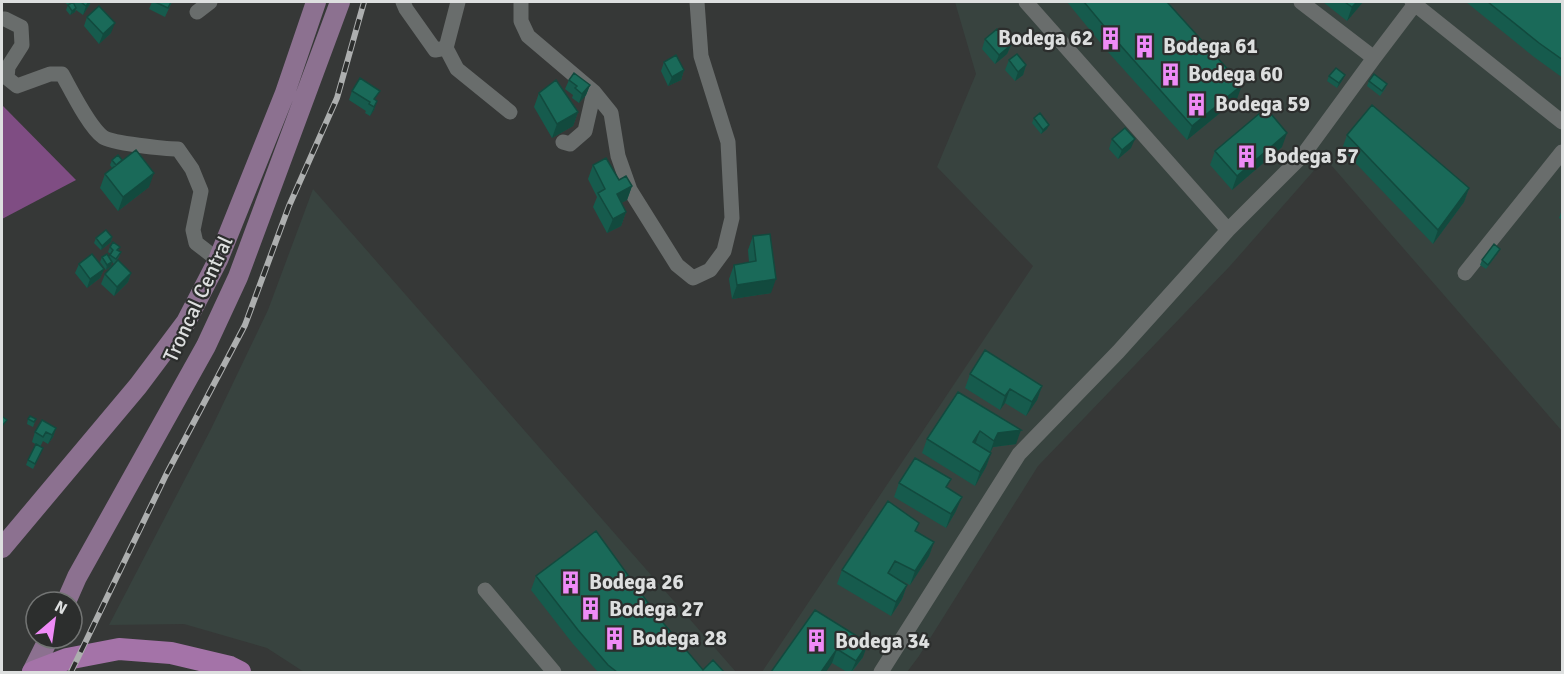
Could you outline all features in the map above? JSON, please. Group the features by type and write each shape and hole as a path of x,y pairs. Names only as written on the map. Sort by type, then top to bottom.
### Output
{"highway":[{"path":"33,672 67,659 119,649 171,653 230,667 240,672"}],"main road":[{"name":"Troncal Central","path":"5,535 138,386 186,322 218,260 285,93 316,2"},
{"name":"Troncal Central","path":"72,590 206,346 238,276 340,2"},
{"path":"33,672 43,650"}],"street":[{"path":"197,12 210,2"},
{"path":"404,2 406,9 435,50 446,48"},
{"path":"458,2 446,48 457,69 510,112"},
{"path":"521,2 521,21 528,36 594,92 611,112 618,156 630,190 677,265 693,278 710,270 724,251 732,218 728,142 701,56 697,2"},
{"path":"1026,2 1228,230"},
{"path":"1301,2 1374,58"},
{"path":"881,672 1019,454 1118,352 1228,230 1303,155 1414,3 1563,122"},
{"path":"2,19 21,27 22,45 8,67 7,78 17,86 50,74 62,74 95,130 105,139 178,149 192,169 201,191 193,230 196,243 218,260"},
{"path":"563,142 570,144 585,130 594,92"},
{"path":"1465,273 1563,152"},
{"path":"485,590 554,672"}],"shaded area":[{"path":"955,2 1562,2 1562,431 1325,158 1230,266 1038,466 907,672 762,672 1033,266 937,167 976,74"},
{"path":"2,105 76,180 2,219"},
{"path":"313,189 736,672 304,672 267,648 184,624 109,625 211,429 268,310"}],"building":[{"path":"73,2 76,8 72,11 68,5"},
{"path":"155,2 171,2 168,8"},
{"path":"1084,2 1167,2 1242,85 1192,126"},
{"path":"1345,2 1357,2 1352,7"},
{"path":"1488,2 1563,2 1563,60 1539,43"},
{"path":"99,6 115,23 103,34 87,17"},
{"path":"997,29 1011,45 999,55 985,39"},
{"path":"1017,54 1026,65 1018,72 1009,60"},
{"path":"676,55 684,70 672,77 664,62"},
{"path":"1336,68 1345,75 1339,83 1329,76"},
{"path":"574,73 590,85 582,94 569,80"},
{"path":"1374,74 1387,84 1382,91 1369,81"},
{"path":"360,78 380,91 374,99 377,101 374,107 352,91"},
{"path":"556,80 578,112 557,124 539,93"},
{"path":"1372,105 1469,188 1438,230 1347,135"},
{"name":"Bodega 57","path":"1266,108 1287,133 1237,176 1215,151"},
{"path":"1040,113 1049,125 1043,130 1034,118"},
{"path":"1125,128 1135,139 1122,150 1112,139"},
{"path":"136,150 154,173 123,197 105,174"},
{"path":"118,155 122,160 116,165 112,160"},
{"path":"606,158 619,180 626,176 632,186 617,194 626,212 613,219 598,193 605,189 593,165"},
{"path":"106,230 112,237 102,246 96,238"},
{"path":"770,234 776,279 737,285 734,265 756,261 753,236"},
{"path":"113,242 120,247 117,250 121,252 116,259 110,255"},
{"path":"1494,244 1500,249 1488,265 1482,260"},
{"path":"92,254 104,269 90,279 79,264"},
{"path":"107,254 112,262 107,265 102,257"},
{"path":"118,260 131,273 117,287 105,274"},
{"path":"985,350 1042,386 1032,402 1010,389 1005,396 970,374"},
{"path":"958,392 1021,430 998,433 994,441 980,431 973,442 991,453 980,472 927,439"},
{"path":"30,416 36,419 34,422 28,419"},
{"path":"2,418 7,420 2,426"},
{"path":"42,420 56,428 52,435 46,432 43,437 35,432"},
{"path":"36,444 43,448 35,464 28,460"},
{"path":"915,458 951,479 946,487 962,497 951,514 899,483"},
{"path":"888,501 919,523 915,531 934,542 915,571 895,561 888,573 907,585 896,602 842,570"},
{"path":"596,531 659,618 703,670 713,660 724,672 617,672 608,665 536,576"},
{"name":"Bodega 34","path":"815,610 868,643 856,661 837,649 821,672 771,672"}],"railway":[{"path":"71,672 166,475 245,325 289,206 337,98 364,2"}],"place":[{"name":"Bodega 62","path":"1111,38"},
{"name":"Bodega 61","path":"1145,46"},
{"name":"Bodega 60","path":"1170,74"},
{"name":"Bodega 59","path":"1197,104"},
{"name":"Bodega 57","path":"1246,156"},
{"name":"Bodega 26","path":"571,582"},
{"name":"Bodega 27","path":"591,609"},
{"name":"Bodega 28","path":"614,638"},
{"name":"Bodega 34","path":"817,641"}]}
